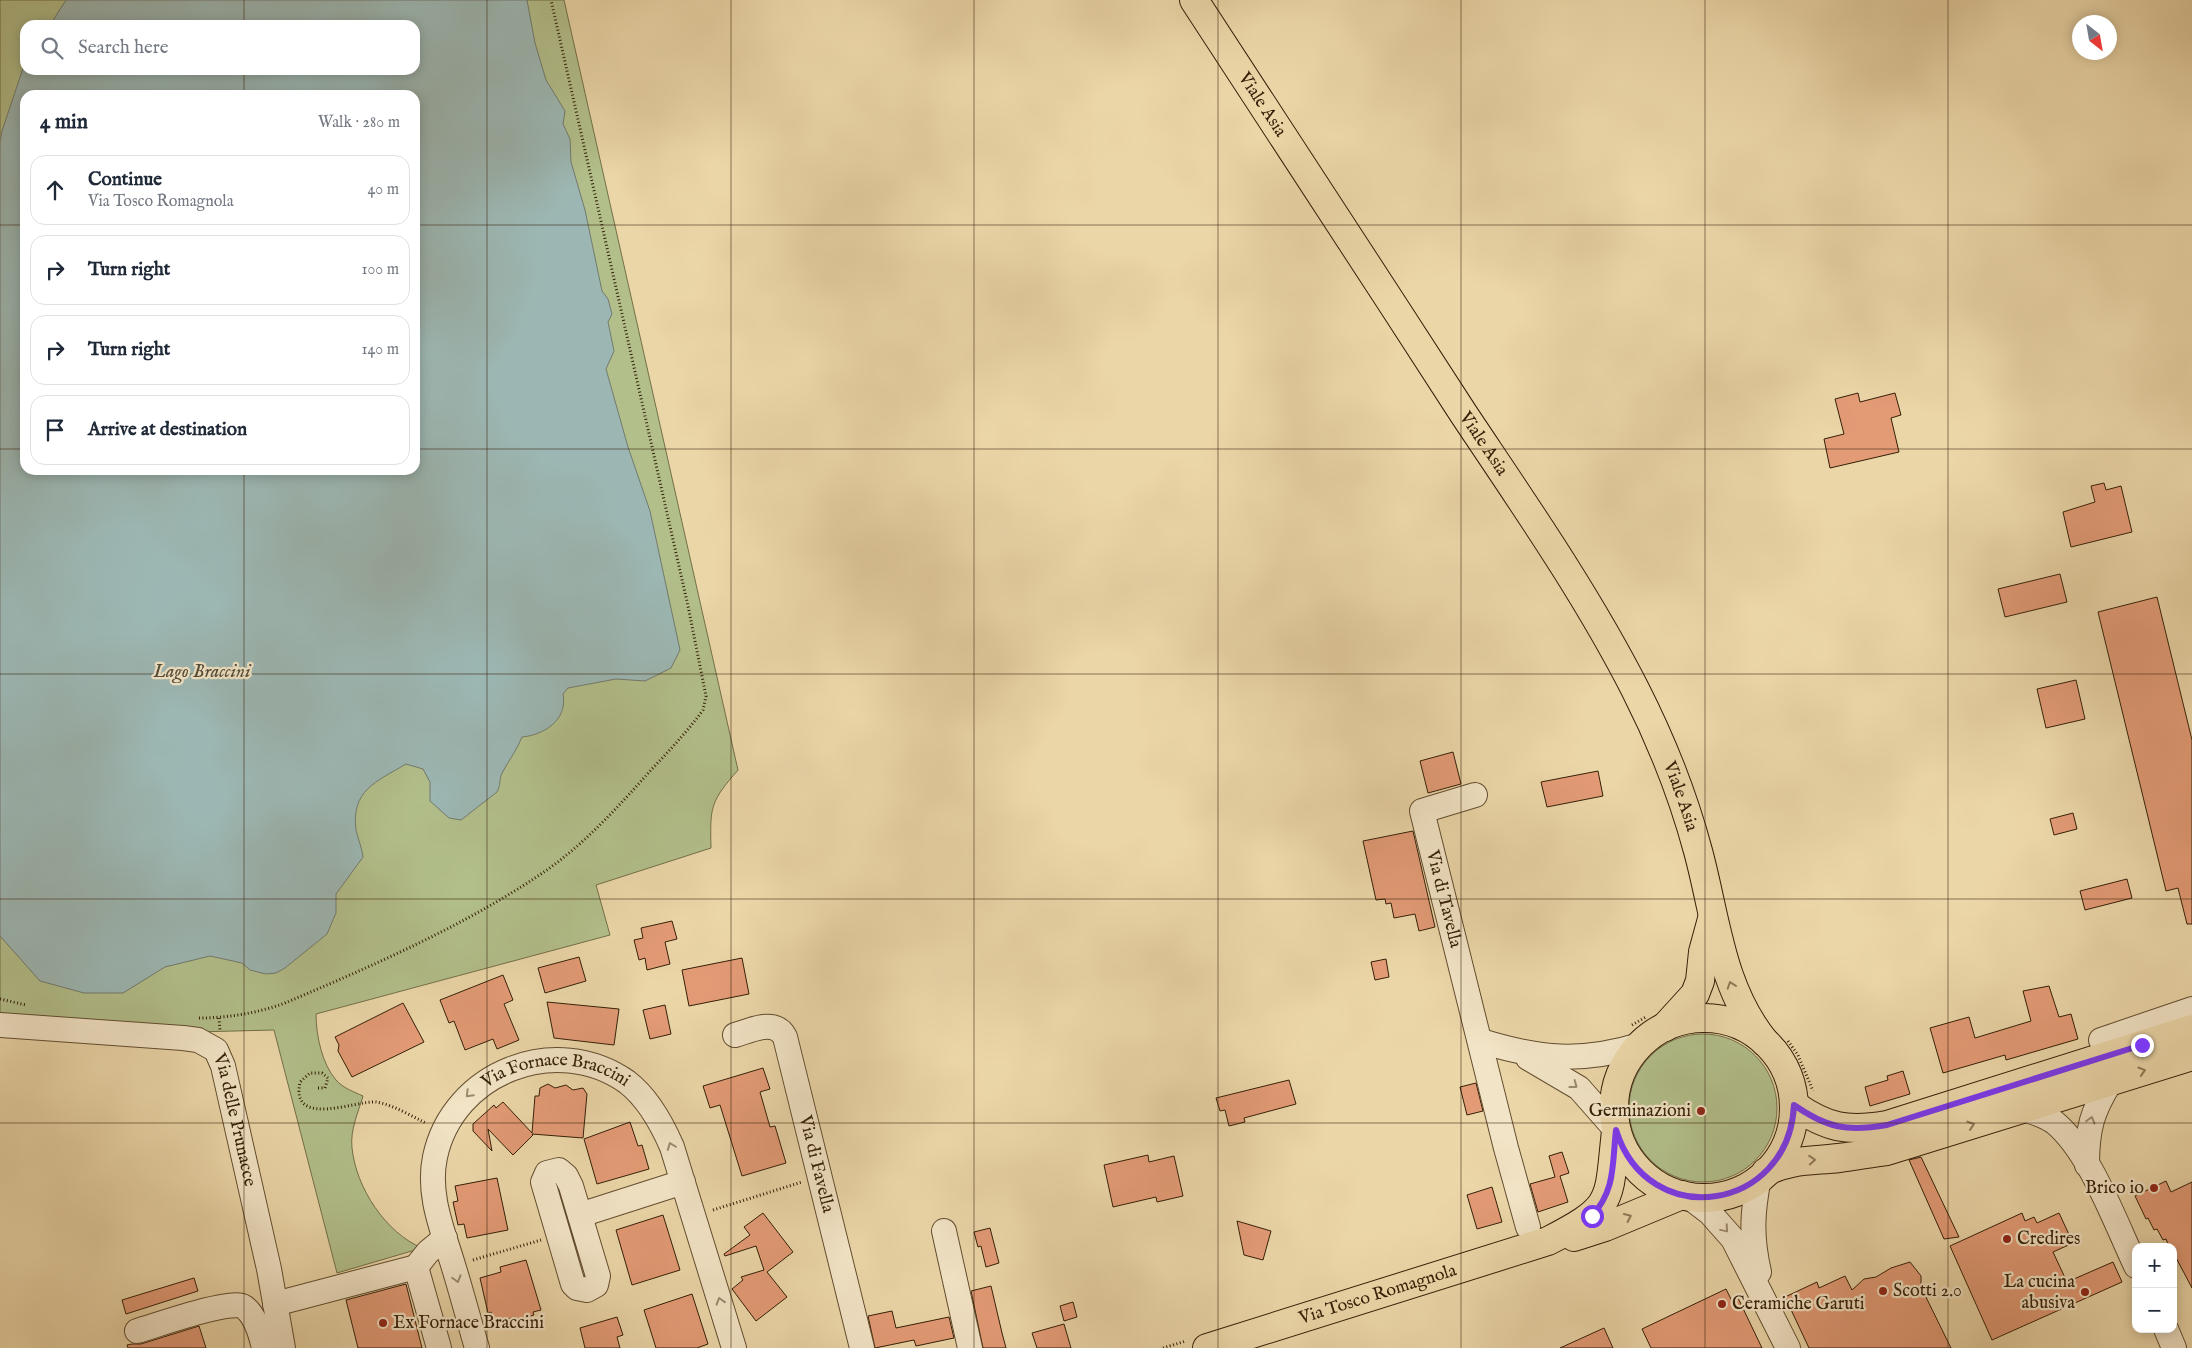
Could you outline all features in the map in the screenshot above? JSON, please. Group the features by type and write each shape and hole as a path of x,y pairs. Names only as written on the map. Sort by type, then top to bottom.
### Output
{"main road":[{"name":"Viale Asia","path":"1194,0 1601,627 1643,704 1672,773 1699,854 1712,917 1734,994 1748,1018 1775,1040 1774,1052 1804,1100 1782,1153 1763,1175"},
{"path":"1712,917 1700,981 1695,994 1633,1038 1630,1057 1617,1084 1614,1099 1616,1130 1627,1154 1644,1175 1662,1188 1686,1196 1719,1196 1734,1193 1777,1166 1796,1161 1839,1158 1887,1151 2192,1056"},
{"path":"1656,1022 1694,1019 1717,1020 1739,1025 1775,1040"},
{"path":"1804,1100 1814,1119 1834,1126 1860,1129 1887,1125 2192,1029"},
{"name":"Via Tosco Romagnola","path":"1199,1344 1538,1234 1586,1221 1606,1198 1612,1181 1616,1130"},
{"name":"Via Tosco Romagnola","path":"1538,1234 1584,1235 1686,1196"}],"street":[{"name":"Via di Tavella","path":"1475,796 1422,811 1481,1041 1506,1148 1538,1234"},
{"path":"2101,1040 2192,1009"},
{"name":"Via delle Prunacce","path":"0,1024 198,1040 216,1050 227,1085 247,1169 283,1348"},
{"name":"Via di Favella","path":"735,1035 774,1026 781,1029 785,1037 862,1348"},
{"path":"1481,1041 1517,1052 1572,1058 1594,1057 1633,1038"},
{"path":"1517,1052 1579,1088 1616,1130"},
{"name":"Via Fornace Braccini","path":"477,1348 436,1209 433,1187 435,1157 443,1130 465,1098 490,1077 514,1067 533,1062 577,1062 616,1076 629,1084 643,1099 667,1135 734,1348"},
{"path":"2087,1165 2087,1142 2092,1115 2111,1081"},
{"path":"2022,1109 2044,1116 2058,1126 2074,1144 2087,1165 2132,1258"},
{"path":"559,1170 566,1176 598,1276 596,1285 592,1289 582,1290 573,1284 558,1234 543,1182 547,1173 559,1170"},
{"path":"1763,1175 1754,1203 1752,1234 1764,1296"},
{"path":"580,1215 683,1182"},
{"path":"1686,1196 1727,1230 1764,1296 1788,1348"},
{"path":"944,1230 970,1348"},
{"path":"275,1304 416,1268 445,1238"},
{"path":"416,1268 439,1348"},
{"path":"137,1331 219,1307 239,1305 245,1308 253,1321 264,1348"},
{"path":"2168,1333 2174,1348"}],"path":[{"path":"219,1018 269,1009 325,986 454,925 534,879 565,856 606,818 690,728 703,710 706,696 688,606 551,0"},
{"path":"1633,1038 1656,1022"},
{"path":"1775,1040 1798,1055 1804,1100"},
{"path":"318,1088 325,1088 328,1081 328,1078 322,1073 310,1073 300,1082 301,1098 306,1104 316,1109 328,1110 375,1102 384,1104 443,1130"},
{"path":"694,1216 820,1176"},
{"path":"453,1266 558,1234"},
{"path":"1163,1348 1199,1344"}],"green space":[{"name":"Lago Braccini","path":"0,0 564,0 738,770 722,790 714,806 711,823 711,848 596,885 610,935 316,1014 321,1049 331,1073 342,1085 363,1096 352,1135 352,1148 355,1163 366,1193 396,1232 422,1248 337,1273 274,1030 195,1032 0,1022"},
{"path":"1703,1034 1717,1035 1731,1040 1744,1046 1755,1056 1765,1067 1771,1080 1776,1094 1776,1122 1771,1136 1765,1149 1755,1160 1744,1170 1731,1176 1717,1181 1703,1182 1689,1181 1675,1176 1662,1170 1651,1160 1641,1149 1635,1136 1630,1122 1629,1108 1630,1094 1635,1080 1641,1067 1651,1056 1662,1046 1675,1040 1689,1035"}],"water":[{"name":"Lago Braccini","path":"66,0 527,0 535,43 546,80 565,111 563,124 570,139 571,162 585,210 602,291 608,299 612,314 608,322 614,351 606,369 628,447 650,511 680,650 671,668 645,681 616,679 568,688 563,694 564,703 558,719 538,733 522,737 502,773 497,792 461,820 449,818 430,801 430,782 423,769 406,764 376,782 362,796 357,805 355,816 356,830 363,857 336,894 336,913 327,934 276,973 266,974 250,970 242,963 210,956 165,967 123,993 84,993 40,981 0,936 0,142 21,75 420,75 420,20 53,20"}],"building":[{"path":"1858,393 1860,402 1895,393 1901,415 1891,418 1899,452 1830,468 1824,439 1844,434 1835,399"},
{"path":"2104,483 2106,490 2121,486 2132,532 2071,547 2063,512 2095,502 2091,486"},
{"path":"2060,574 2067,602 2005,617 1998,589"},
{"path":"2157,597 2192,740 2192,924 2187,924 2178,888 2166,891 2098,612"},
{"path":"2076,680 2085,719 2046,728 2037,689"},
{"path":"1453,752 1461,784 1428,793 1420,761"},
{"path":"1598,771 1603,796 1547,807 1541,782"},
{"path":"2073,813 2077,829 2054,835 2050,819"},
{"path":"1413,831 1435,927 1419,931 1415,914 1394,918 1391,903 1386,904 1385,899 1376,900 1363,841"},
{"path":"2127,879 2132,898 2085,910 2080,891"},
{"path":"672,921 677,939 665,942 670,964 647,970 645,958 639,960 634,940 643,938 641,928"},
{"path":"579,957 586,981 545,993 538,968"},
{"path":"742,958 749,994 689,1006 682,970"},
{"path":"1386,959 1389,977 1375,980 1371,962"},
{"path":"503,975 513,1000 504,1004 519,1040 497,1049 493,1039 465,1050 454,1021 449,1023 440,1000"},
{"path":"2049,986 2059,1017 2071,1014 2078,1039 2006,1060 2005,1055 1943,1073 1930,1028 1969,1017 1975,1038 2031,1021 2023,991"},
{"path":"547,1002 619,1009 614,1045 554,1038"},
{"path":"403,1003 424,1042 352,1077 338,1051 339,1045 335,1037"},
{"path":"665,1005 671,1034 650,1039 643,1010"},
{"path":"763,1068 770,1089 760,1092 770,1127 775,1126 786,1163 742,1176 720,1105 710,1108 703,1086"},
{"path":"1903,1071 1910,1094 1870,1106 1865,1087 1888,1080 1887,1076"},
{"path":"1289,1080 1296,1104 1244,1118 1245,1122 1229,1126 1225,1110 1220,1111 1216,1098"},
{"path":"1476,1083 1483,1111 1467,1115 1460,1087"},
{"path":"548,1084 555,1088 566,1085 573,1090 583,1088 587,1094 583,1138 532,1134 513,1155 488,1129 492,1151 473,1131 473,1124 494,1105 496,1108 503,1102 532,1133 535,1096 539,1096 540,1088"},
{"path":"630,1122 638,1146 642,1145 649,1169 597,1184 584,1139"},
{"path":"1562,1152 1569,1173 1560,1176 1568,1202 1538,1212 1530,1184 1555,1177 1549,1156"},
{"path":"1148,1155 1149,1162 1174,1156 1183,1196 1157,1202 1156,1197 1113,1207 1104,1165"},
{"path":"1921,1157 1959,1237 1944,1239 1909,1160"},
{"path":"497,1178 508,1230 467,1238 464,1224 458,1225 453,1202 458,1201 455,1186"},
{"path":"2166,1181 2171,1192 2192,1182 2192,1288 2177,1260 2177,1243 2168,1243 2166,1239 2163,1240 2157,1229 2154,1230 2148,1218 2146,1219 2135,1196"},
{"path":"1492,1187 1502,1222 1477,1229 1467,1195"},
{"path":"763,1213 793,1252 767,1272 787,1297 756,1321 732,1289 743,1280 741,1277 764,1270 756,1246 725,1256 724,1254 750,1235 744,1227"},
{"path":"2022,1213 2025,1221 2034,1217 2037,1223 2059,1213 2073,1243 2053,1252 2067,1282 2113,1262 2122,1282 1992,1340 1950,1246"},
{"path":"663,1215 680,1270 632,1285 616,1230"},
{"path":"1237,1221 1271,1231 1263,1260 1244,1255"},
{"path":"990,1228 999,1263 986,1267 981,1246 978,1247 974,1232"},
{"path":"526,1260 541,1310 533,1312 534,1315 516,1320 515,1317 494,1323 491,1312 488,1313 480,1278 501,1272 500,1267"},
{"path":"1910,1262 1921,1276 1921,1287 1951,1348 1809,1348 1785,1297 1817,1282 1819,1288 1845,1276 1852,1290 1864,1279 1876,1277 1891,1268"},
{"path":"194,1278 198,1291 126,1314 122,1300"},
{"name":"Ex Fornace Braccini","path":"406,1284 422,1348 358,1348 346,1300"},
{"path":"991,1286 1006,1348 983,1348 971,1291"},
{"path":"1726,1289 1732,1301 1738,1298 1762,1348 1651,1348 1642,1329"},
{"path":"692,1294 708,1344 697,1348 656,1348 644,1310"},
{"path":"1073,1302 1077,1317 1064,1321 1060,1306"},
{"path":"892,1311 896,1328 949,1317 954,1338 916,1346 914,1340 875,1348 868,1316"},
{"path":"617,1317 623,1335 617,1337 620,1348 585,1348 580,1328"},
{"path":"1064,1324 1071,1348 1037,1348 1032,1333"},
{"path":"199,1326 206,1348 128,1348 127,1345 141,1344"},
{"path":"1604,1328 1613,1348 1560,1348"}],"place":[{"name":"Germinazioni","path":"1701,1111"},
{"name":"Brico io","path":"2154,1188"},
{"name":"Credires","path":"2007,1239"},
{"name":"Scotti 2.0","path":"1883,1291"},
{"name":"La cucina abusiva","path":"2085,1292"},
{"name":"Ceramiche Garuti","path":"1722,1304"},
{"name":"Ex Fornace Braccini","path":"383,1323"}],"route":[{"path":"1592,1216 1601,1206 1610,1190 1616,1130 1624,1150 1636,1168 1652,1182 1671,1192 1689,1197 1719,1196 1734,1193 1747,1187 1760,1178 1774,1163 1782,1153 1787,1142 1791,1130 1794,1105 1823,1123 1848,1129 1870,1128 1887,1125 2142,1045"}]}
